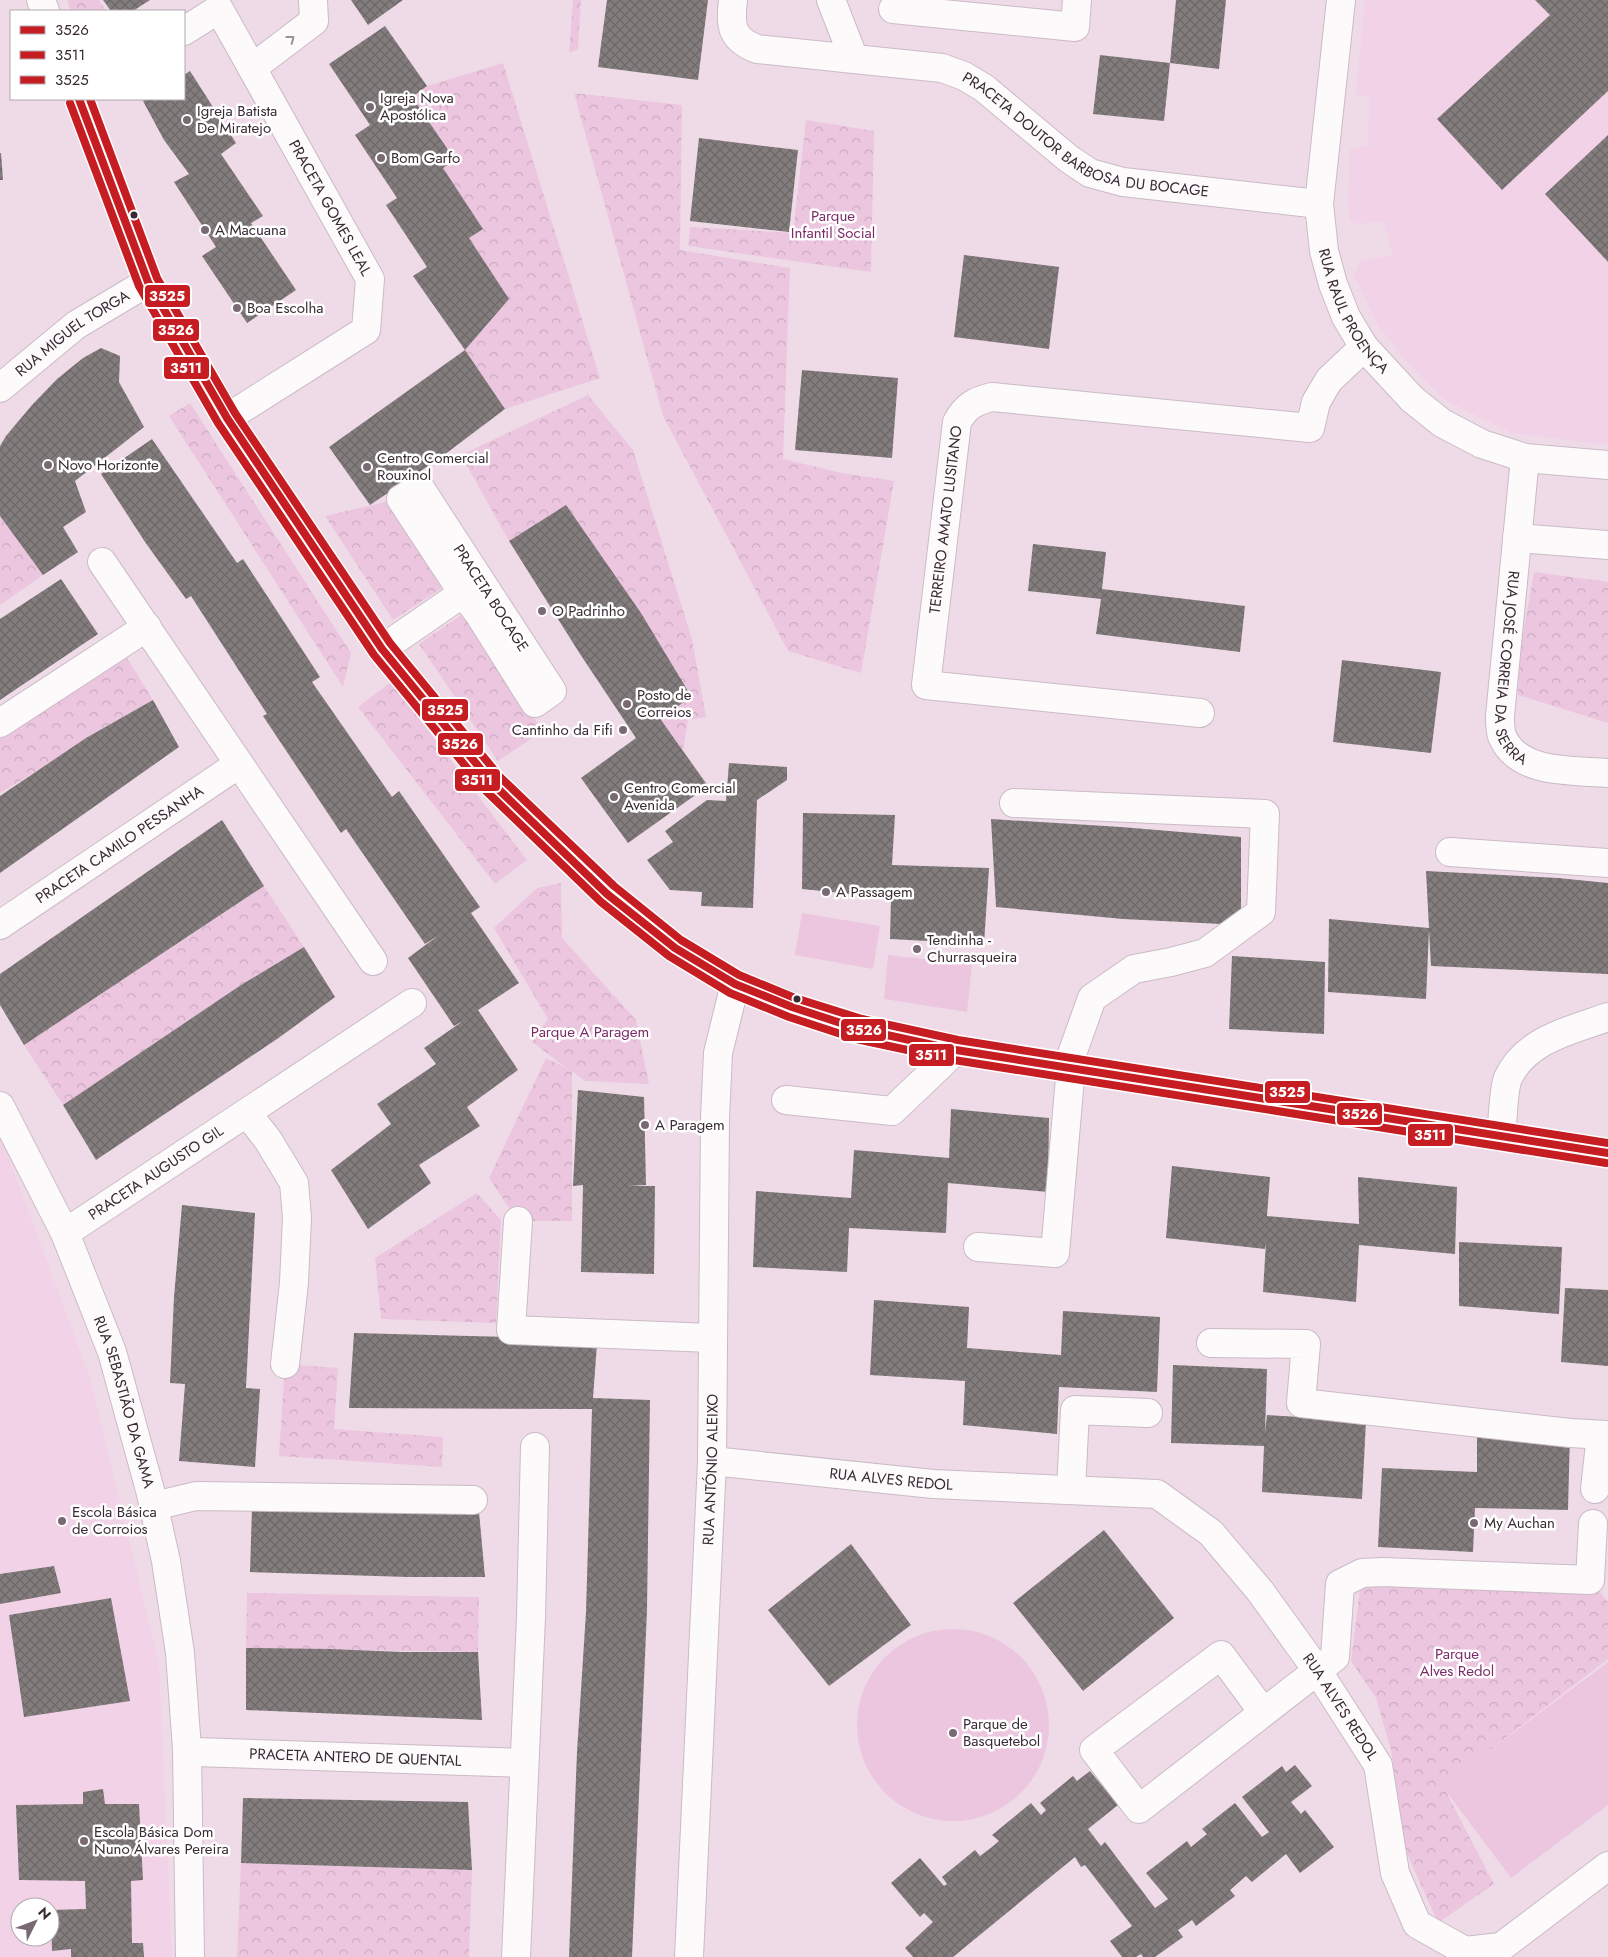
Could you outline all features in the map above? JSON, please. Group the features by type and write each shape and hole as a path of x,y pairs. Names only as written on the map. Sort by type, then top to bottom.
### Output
{"street":[{"path":"252,68 314,21 313,0"},
{"name":"PRACETA DOUTOR BARBOSA DU BOCAGE","path":"733,0 732,29 738,38 747,45 757,49 942,68 964,76 984,88 1069,159 1090,173 1123,182 1319,204"},
{"path":"832,0 854,59"},
{"path":"893,9 1075,27 1077,0"},
{"name":"RUA RAUL PROENÇA","path":"1341,0 1319,204 1324,251 1333,284 1346,318 1364,347 1412,399 1442,423 1482,444 1525,458 1608,465"},
{"name":"PRACETA GOMES LEAL","path":"185,30 225,5 252,68 370,279 366,330 227,418"},
{"path":"79,100 148,282 227,418 382,649 493,784 607,894 675,948 735,984 792,1007 860,1029 956,1050 1608,1153"},
{"name":"RUA MIGUEL TORGA","path":"0,388 76,325 148,282"},
{"name":"TERREIRO AMATO LUSITANO","path":"1200,713 926,685 957,422 964,409 977,400 992,398 1310,428 1316,402 1329,380 1364,347"},
{"name":"RUA JOSÉ CORREIA DA SERRA","path":"1525,458 1500,716 1502,735 1514,754 1540,766 1608,773"},
{"name":"PRACETA BOCAGE","path":"420,488 552,691 535,703 484,622 463,593 401,500 420,488"},
{"path":"1517,538 1608,546"},
{"path":"102,562 373,961"},
{"name":"PRACETA BOCAGE","path":"382,649 463,593"},
{"path":"0,723 146,627"},
{"name":"PRACETA CAMILO PESSANHA","path":"0,925 239,764"},
{"path":"978,1247 1055,1253 1072,1054 1092,998 1134,969 1205,953 1261,912 1265,814 1014,803"},
{"path":"1450,852 1608,863"},
{"name":"RUA ANTÓNIO ALEIXO","path":"689,1957 712,1461 711,1338 714,1118 718,1053 735,984"},
{"name":"PRACETA AUGUSTO GIL","path":"65,1233 412,1003"},
{"path":"1502,1136 1508,1080 1525,1056 1544,1041 1608,1017"},
{"path":"786,1100 892,1111 956,1050"},
{"name":"RUA SEBASTIÃO DA GAMA","path":"0,1106 65,1233 112,1352 154,1506 166,1561 180,1653 187,1749 190,1957"},
{"path":"247,1113 268,1140 294,1183 297,1216 294,1283 285,1364"},
{"path":"518,1221 511,1330 711,1338"},
{"path":"1211,1342 1306,1344 1301,1403 1570,1433 1605,1435 1595,1489"},
{"path":"1071,1490 1075,1410 1148,1413"},
{"path":"516,1957 531,1617 535,1447"},
{"name":"RUA ALVES REDOL","path":"712,1461 933,1484 1157,1494 1211,1533 1260,1591 1317,1670 1378,1765 1395,1873 1417,1924 1468,1954 1501,1947 1608,1866"},
{"path":"154,1506 196,1496 473,1500"},
{"path":"1263,1712 1221,1655 1094,1750 1139,1809 1335,1657 1340,1584 1362,1573 1383,1572 1590,1580 1593,1524"},
{"name":"PRACETA ANTERO DE QUENTAL","path":"187,1749 195,1752 524,1763"}],"shaded area":[{"path":"1365,0 1608,0 1608,445 1513,433 1443,399 1406,360 1378,325 1354,275 1361,261 1393,255 1383,221 1359,224 1350,221 1348,205 1350,149 1367,146 1370,98 1356,94"},
{"name":"Escola Básica de Corroios","path":"0,1140 6,1150 90,1378 159,1664 172,1957 0,1957"}],"green space":[{"path":"67,0 99,0 105,10 71,10"},
{"path":"573,0 581,0 578,49 569,53"},
{"path":"503,63 600,378 505,409 465,350 509,299 469,238 483,229 443,168 455,160 412,97 427,86"},
{"path":"574,93 682,105 680,250 790,268 783,459 842,473 894,481 861,673 788,651 663,416"},
{"name":"Parque Infantil Social","path":"806,120 874,131 871,272 688,246 690,227 793,233"},
{"path":"588,395 633,450 692,639 706,717 688,720 683,751 661,720 691,696 566,505 509,541 461,455"},
{"path":"190,403 351,653 343,687 169,416"},
{"path":"386,502 442,588 393,620 325,516"},
{"path":"0,516 43,575 0,605"},
{"path":"1534,572 1608,582 1608,723 1518,695 1520,650"},
{"path":"464,613 543,731 498,761 419,644"},
{"path":"124,653 153,700 0,793 0,728"},
{"path":"391,682 527,860 495,884 358,707"},
{"name":"Parque A Paragem","path":"561,883 562,938 636,1020 649,1084 585,1081 572,1071 572,1221 518,1221 489,1178 546,1058 567,1068 532,1042 548,1019 494,928 537,888"},
{"path":"264,886 304,947 63,1105 24,1045"},
{"path":"802,913 880,926 873,969 795,955"},
{"path":"888,955 972,964 967,1012 884,999"},
{"path":"477,1193 501,1220 496,1323 381,1319 375,1258"},
{"path":"285,1364 338,1368 334,1429 443,1437 442,1467 279,1456"},
{"name":"Parque Alves Redol","path":"1362,1573 1590,1580 1608,1602 1608,1659 1443,1786 1494,1884 1438,1923 1405,1849 1391,1750 1376,1698 1351,1661"},
{"path":"247,1593 479,1597 478,1652 246,1648"},
{"name":"Parque de Basquetebol","path":"944,1629 962,1629 990,1636 1006,1645 1021,1657 1033,1672 1042,1688 1049,1716 1049,1734 1042,1762 1033,1778 1021,1793 1006,1805 990,1814 962,1821 944,1821 925,1817 908,1810 892,1799 879,1786 868,1770 861,1753 857,1734 857,1716 861,1697 868,1680 879,1664 892,1651 908,1640 925,1633"},
{"path":"1608,1662 1608,1805 1511,1878 1442,1786"},
{"path":"241,1863 472,1870 469,1957 237,1957"}],"building":[{"path":"103,0 150,0 135,10 110,10"},
{"path":"351,0 403,0 368,25"},
{"path":"607,0 708,0 698,80 598,67"},
{"path":"1176,0 1226,0 1219,69 1170,63"},
{"path":"1535,0 1608,0 1608,91 1502,190 1437,119 1550,15"},
{"path":"385,26 427,86 412,97 455,160 443,168 483,229 469,238 509,299 465,350 413,276 427,267 386,205 397,198 355,135 370,125 329,64"},
{"path":"1100,55 1170,63 1164,121 1093,114"},
{"path":"190,71 236,143 221,154 263,216 251,223 296,290 247,323 202,256 216,247 174,182 189,174 164,140 143,101 185,100 185,74"},
{"path":"1608,135 1608,262 1545,194"},
{"path":"699,138 798,150 789,232 690,221"},
{"path":"1,153 3,180 0,180"},
{"path":"964,255 1059,267 1049,349 954,337"},
{"name":"Novo Horizonte","path":"101,348 120,356 119,382 144,427 75,481 86,512 63,527 78,552 43,575 0,516 0,446 32,405 57,379 83,358"},
{"path":"465,350 505,409 440,458 370,505 329,447"},
{"path":"802,370 898,378 892,458 795,450"},
{"path":"152,439 237,563 243,559 320,677 312,682 392,797 399,791 480,907 471,913 519,983 478,1010 518,1070 467,1107 480,1126 419,1165 431,1183 368,1229 331,1170 391,1124 377,1104 436,1064 424,1048 463,1021 454,1026 408,958 439,935 425,944 346,829 341,833 263,716 267,714 191,596 186,599 145,542 101,474"},
{"path":"566,505 641,613 691,696 661,720 708,786 628,843 581,778 636,738 580,654 509,541"},
{"path":"1033,544 1106,552 1102,589 1245,606 1240,652 1096,634 1101,599 1028,591"},
{"path":"61,579 98,634 0,700 0,619"},
{"path":"1342,660 1441,672 1431,753 1333,742"},
{"path":"153,700 179,747 0,873 0,796 86,738"},
{"path":"729,763 787,767 787,780 757,800 753,908 701,906 702,892 670,890 647,860 673,842 665,831 707,800 726,801"},
{"path":"803,813 895,815 892,865 989,868 984,944 890,939 891,898 802,889"},
{"path":"991,819 1241,837 1241,925 1123,919 996,907"},
{"path":"222,820 264,886 24,1045 0,1005 0,974"},
{"path":"1426,871 1558,878 1608,883 1608,974 1431,966 1429,930 1426,999 1328,992 1329,919 1429,928"},
{"path":"304,947 335,997 277,1039 96,1160 63,1105 241,985"},
{"path":"1232,956 1325,962 1324,1034 1229,1029"},
{"path":"578,1090 644,1097 646,1185 629,1186 655,1186 654,1274 581,1272 583,1185 573,1186"},
{"path":"951,1109 1049,1118 1048,1192 948,1183 946,1233 849,1228 847,1272 753,1267 756,1191 851,1198 854,1150 949,1158"},
{"path":"1172,1166 1270,1177 1267,1216 1359,1224 1358,1177 1457,1187 1455,1254 1359,1245 1356,1302 1263,1292 1266,1242 1265,1249 1166,1238"},
{"path":"182,1205 255,1213 246,1388 260,1389 255,1467 179,1461 185,1384 170,1383 174,1297"},
{"path":"1459,1242 1562,1247 1559,1314 1459,1306"},
{"path":"1565,1288 1608,1290 1608,1366 1561,1362"},
{"path":"874,1300 969,1307 967,1348 1061,1355 1063,1311 1160,1317 1157,1392 1059,1387 1057,1434 963,1425 965,1381 870,1375"},
{"path":"354,1333 509,1337 597,1344 593,1398 650,1400 647,1610 632,1957 569,1957 577,1752 586,1612 592,1409 349,1408"},
{"path":"1173,1365 1267,1369 1265,1432 1267,1415 1366,1421 1362,1499 1262,1492 1264,1446 1171,1443"},
{"path":"1477,1431 1570,1433 1568,1510 1475,1508 1473,1552 1378,1547 1382,1468 1477,1472"},
{"path":"252,1508 479,1512 485,1577 408,1577 250,1572"},
{"path":"1104,1530 1174,1618 1083,1691 1013,1603"},
{"path":"851,1544 911,1625 829,1686 768,1610"},
{"path":"54,1566 61,1593 0,1604 0,1574"},
{"path":"111,1598 130,1701 24,1717 9,1615"},
{"path":"246,1648 478,1652 482,1720 246,1710"},
{"path":"1295,1765 1312,1786 1291,1802 1301,1814 1305,1810 1334,1847 1300,1873 1286,1854 1252,1882 1246,1876 1230,1890 1235,1896 1196,1926 1192,1920 1178,1930 1183,1937 1155,1957 1143,1957 1141,1954 1136,1957 1122,1957 1110,1941 1132,1926 1085,1865 1081,1867 1075,1857 953,1957 913,1957 905,1948 933,1922 924,1913 920,1917 891,1883 920,1858 944,1886 947,1884 942,1877 975,1850 980,1856 992,1847 999,1841 992,1835 1031,1803 1041,1815 1046,1810 1040,1803 1073,1776 1077,1781 1090,1771 1118,1805 1088,1829 1101,1846 1105,1842 1155,1908 1168,1899 1146,1873 1187,1841 1191,1847 1207,1834 1202,1829 1235,1803 1262,1837 1269,1832 1242,1797 1282,1766 1286,1772"},
{"path":"103,1789 105,1804 139,1804 143,1880 131,1881 132,1943 143,1943 144,1957 71,1957 71,1949 52,1951 52,1947 60,1947 60,1910 86,1909 85,1881 19,1880 16,1805 83,1804 83,1792"},
{"path":"243,1798 468,1802 472,1870 241,1863"}],"transit line":[{"name":"3526","path":"79,100 148,282 227,418 382,649 493,784 607,894 675,948 735,984 792,1007 859,1029 956,1050 1608,1153"},
{"name":"3525","path":"90,100 157,278 235,413 390,643 500,777 614,886 681,940 739,975 795,998 862,1019 958,1040 1608,1143"},
{"name":"3511","path":"70,103 139,286 218,423 374,655 486,791 601,902 669,956 730,993 789,1017 856,1039 954,1060 1606,1163"}],"place":[{"name":"Igreja Nova Apostólica","path":"370,107"},
{"name":"Igreja Batista De Miratejo","path":"187,120"},
{"name":"Bom Garfo","path":"381,158"},
{"name":"A Macuana","path":"205,230"},
{"name":"Boa Escolha","path":"237,308"},
{"name":"Novo Horizonte","path":"48,465"},
{"name":"Centro Comercial Rouxinol","path":"367,467"},
{"name":"O Padrinho","path":"542,611"},
{"name":"Posto de Correios","path":"627,704"},
{"name":"Cantinho da Fifi","path":"623,730"},
{"name":"Centro Comercial Avenida","path":"614,797"},
{"name":"A Passagem","path":"826,892"},
{"name":"Tendinha - Churrasqueira","path":"917,949"},
{"name":"A Paragem","path":"645,1125"},
{"name":"Escola Básica de Corroios","path":"62,1521"},
{"name":"My Auchan","path":"1474,1523"},
{"name":"Parque de Basquetebol","path":"953,1733"},
{"name":"Escola Básica Dom Nuno Álvares Pereira","path":"84,1841"}]}
